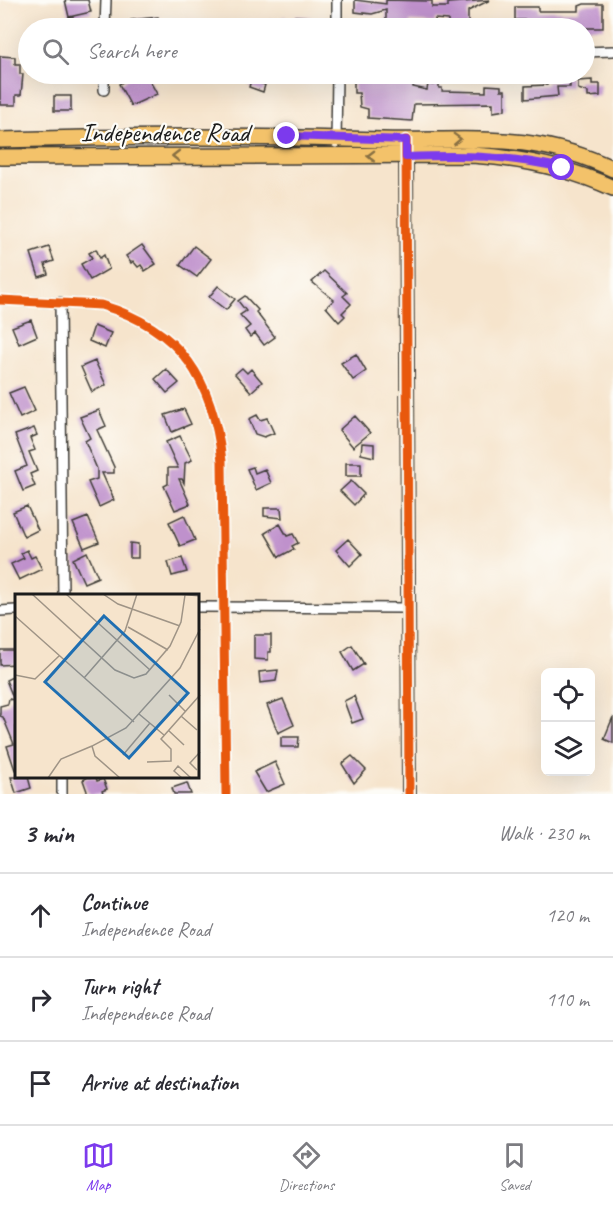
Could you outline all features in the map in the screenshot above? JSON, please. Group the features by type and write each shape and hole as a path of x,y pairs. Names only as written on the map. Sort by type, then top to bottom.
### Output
{"main road":[{"name":"Independence Road","path":"0,140 287,136 406,140 476,138 528,142 572,152 613,169"},
{"name":"Independence Road","path":"0,157 472,155 515,157 570,171 613,188"}],"street":[{"path":"105,0 105,18"},
{"path":"337,0 338,18"},
{"path":"595,52 613,51"},
{"path":"104,84 104,90"},
{"path":"336,156 338,84"},
{"path":"406,140 409,794"},
{"path":"0,300 101,305 135,318 181,351 204,384 219,428 222,461 226,794"},
{"path":"60,302 63,594"},
{"path":"200,607 407,608"},
{"path":"0,611 15,610"}],"building":[{"path":"65,0 88,0 91,12 69,17"},
{"path":"355,0 386,4 386,0 432,1 432,7 448,7 448,3 490,0 468,11 468,18 386,18 386,10 372,14 355,12"},
{"path":"603,4 603,28 595,28 595,18 515,18 515,7 538,7 538,11 579,11 579,6"},
{"path":"295,16 311,17 311,18 295,18"},
{"path":"0,56 15,57 15,64 18,64 18,84 22,84 21,95 16,95 16,105 0,105"},
{"path":"119,84 152,84 157,94 131,106"},
{"path":"250,84 265,85 263,92 249,87"},
{"path":"354,84 413,84 413,87 427,90 428,84 439,84 442,91 486,92 486,85 501,86 501,90 505,90 505,110 493,112 493,103 414,104 412,121 368,118 368,109 360,107 359,93 354,93"},
{"path":"570,84 570,87 557,87 558,96 525,99 525,86"},
{"path":"578,84 600,84 600,96 588,97 588,92 578,89"},
{"path":"54,96 71,96 71,111 54,111"},
{"path":"142,245 156,264 145,271 141,265 138,267 133,261 131,263 126,256"},
{"path":"194,246 211,259 197,277 180,265"},
{"path":"49,247 54,261 45,264 48,274 39,277 31,253"},
{"path":"96,249 100,258 104,255 109,269 90,280 81,264 92,258 89,253"},
{"path":"324,271 347,293 343,296 351,304 342,313 345,316 339,322 326,307 334,300 312,282"},
{"path":"218,286 235,299 226,310 209,297"},
{"path":"245,296 258,310 256,312 275,337 264,345 255,333 250,337 245,330 250,326 240,315 246,311 238,301"},
{"path":"31,320 37,336 19,344 12,327"},
{"path":"94,326 111,333 105,348 89,341"},
{"path":"356,354 366,371 353,380 341,363"},
{"path":"95,361 106,385 92,392 81,367"},
{"path":"242,368 247,373 251,369 262,382 251,392 235,374"},
{"path":"166,369 179,383 167,393 155,379"},
{"path":"24,387 35,411 20,418 9,393"},
{"path":"184,409 191,424 172,432 165,415"},
{"path":"99,410 106,426 97,430 114,467 114,473 102,473 114,500 99,507 88,482 97,479 97,469 85,441 90,438 80,417"},
{"path":"257,415 260,420 267,418 274,433 264,437 255,434 249,419"},
{"path":"355,416 370,433 353,447 339,430"},
{"path":"34,428 37,435 30,438 35,450 29,452 37,471 30,474 35,486 23,491 15,471 27,466 15,435"},
{"path":"180,436 192,460 185,463 184,483 182,479 179,479 190,504 175,510 164,486 168,484 168,468 178,468 166,442"},
{"path":"362,443 374,444 374,457 361,454"},
{"path":"346,463 361,463 361,476 346,476"},
{"path":"253,467 255,473 265,469 271,483 256,490 247,469"},
{"path":"351,481 364,494 354,505 340,491"},
{"path":"27,506 38,530 24,537 13,512"},
{"path":"264,508 281,508 282,518 264,516"},
{"path":"184,515 195,540 180,546 169,522"},
{"path":"88,517 99,542 84,548 73,523"},
{"path":"280,524 287,536 293,534 298,543 292,546 294,549 279,557 265,533"},
{"path":"348,539 362,554 350,566 336,550"},
{"path":"130,543 138,544 138,558 130,558"},
{"path":"27,550 31,558 35,556 42,569 19,580 11,564 24,558 21,553"},
{"path":"87,552 98,577 84,583 73,559"},
{"path":"182,558 187,572 172,576 168,562"},
{"path":"254,635 271,635 271,652 268,652 268,660 254,659"},
{"path":"352,645 364,664 353,671 342,652"},
{"path":"0,650 15,650 15,664 0,665"},
{"path":"278,670 276,681 260,683 259,672"},
{"path":"15,676 15,770 7,746 14,744 3,717 0,716 0,706 8,704 9,699 14,700 6,680"},
{"path":"354,696 363,719 352,723 344,701"},
{"path":"283,699 294,725 278,733 267,705"},
{"path":"613,717 613,743 604,739"},
{"path":"281,737 299,737 298,747 281,747"},
{"path":"352,756 366,770 354,783 342,764"},
{"path":"275,762 285,784 266,792 254,772"},
{"path":"11,777 29,779 31,788 16,793"},
{"path":"103,779 107,789 102,791 103,794 88,794 83,780"},
{"path":"187,783 191,794 174,794 172,788"}],"cycle path":[{"path":"406,140 409,794"},
{"path":"0,300 101,305 129,315 153,328 173,344 201,382 218,432 222,461 226,794"}],"route":[{"path":"287,136 406,140 406,157 472,155 515,157 562,168"}]}
